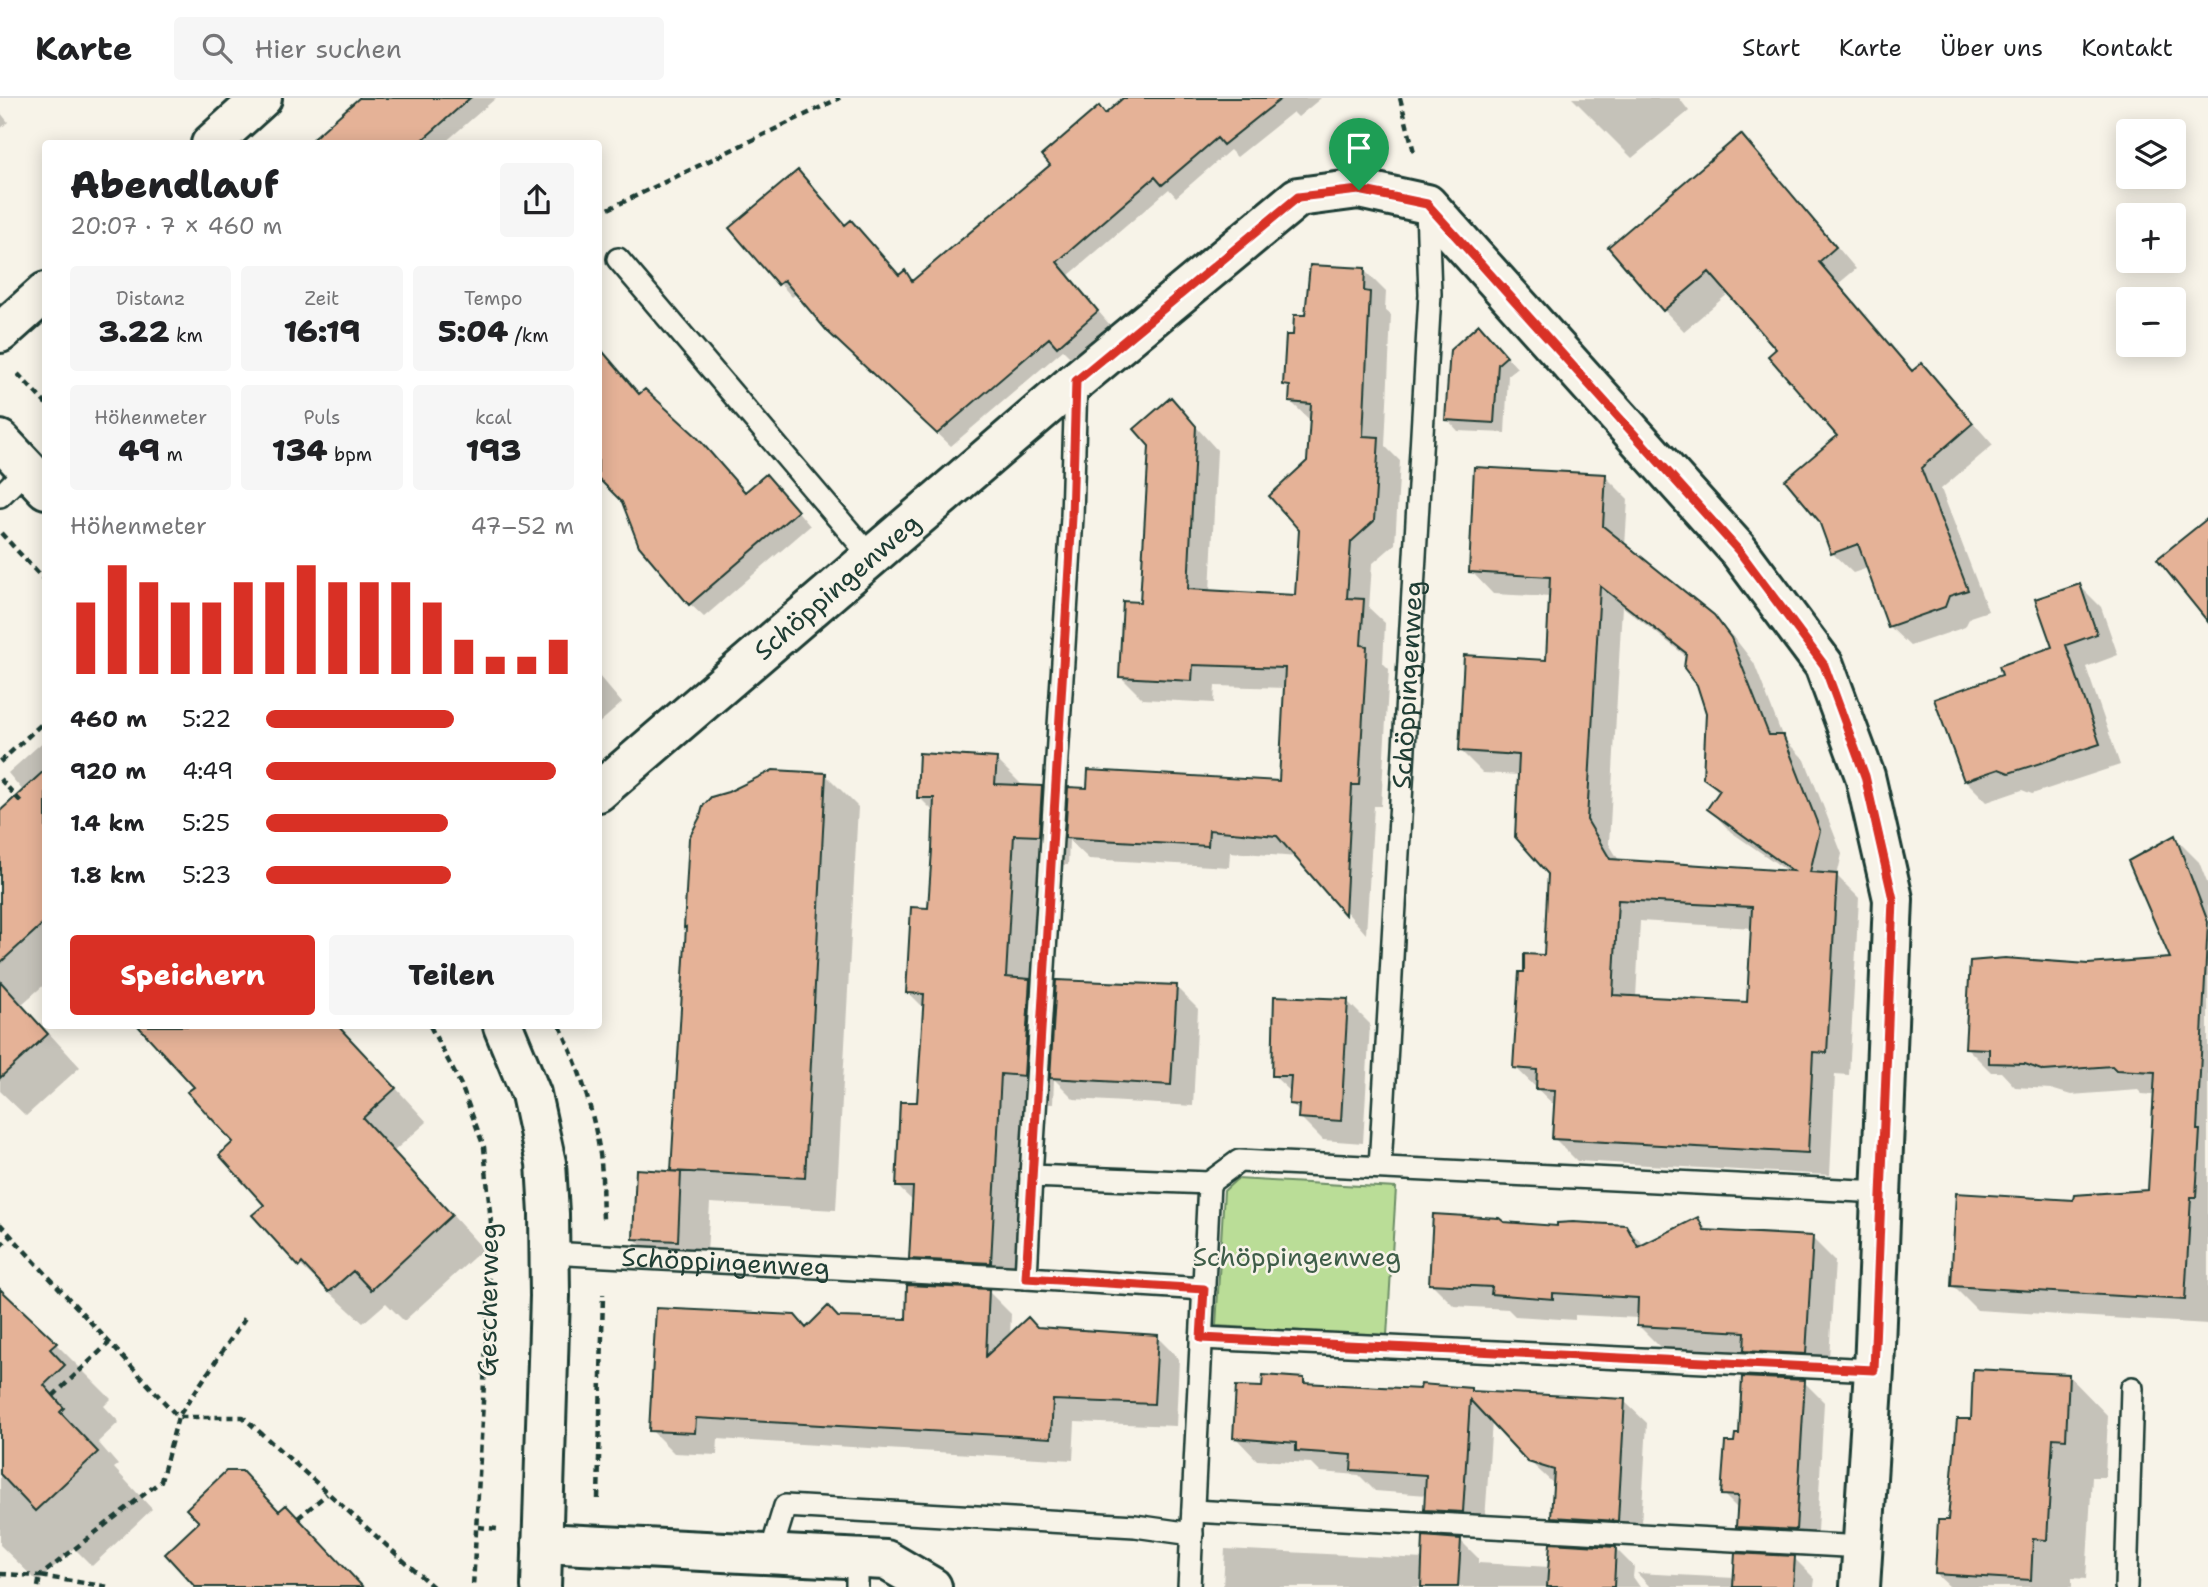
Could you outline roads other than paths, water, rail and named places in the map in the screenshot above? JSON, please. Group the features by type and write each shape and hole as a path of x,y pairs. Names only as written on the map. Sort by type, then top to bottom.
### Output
{"street":[{"path":"215,140 262,98"},
{"name":"Schöppingenweg","path":"602,789 1076,381 1298,197 1359,190 1427,204"},
{"path":"1427,204 1739,551 1824,665 1865,776 1893,899 1874,1370 1860,1587"},
{"path":"5,349 42,298"},
{"path":"0,440 36,479"},
{"path":"504,1029 531,1094 546,1163 549,1253 541,1587"},
{"path":"542,1543 770,1555 857,1573 886,1560 932,1587"}],"lane":[{"name":"Schöppingenweg","path":"1380,1167 1430,294 1427,204"},
{"path":"618,260 871,557"},
{"path":"1026,1278 1072,517 1076,381"},
{"path":"0,496 36,479"},
{"path":"1031,1176 1209,1183 1238,1161 1882,1192"},
{"path":"1189,1587 1209,1183"},
{"name":"Schöppingenweg","path":"549,1253 1204,1289"},
{"path":"1201,1338 1874,1370"},
{"path":"2126,1587 2132,1388"},
{"path":"770,1555 785,1506 1135,1526 1192,1534"},
{"path":"1193,1511 1863,1547"}]}
